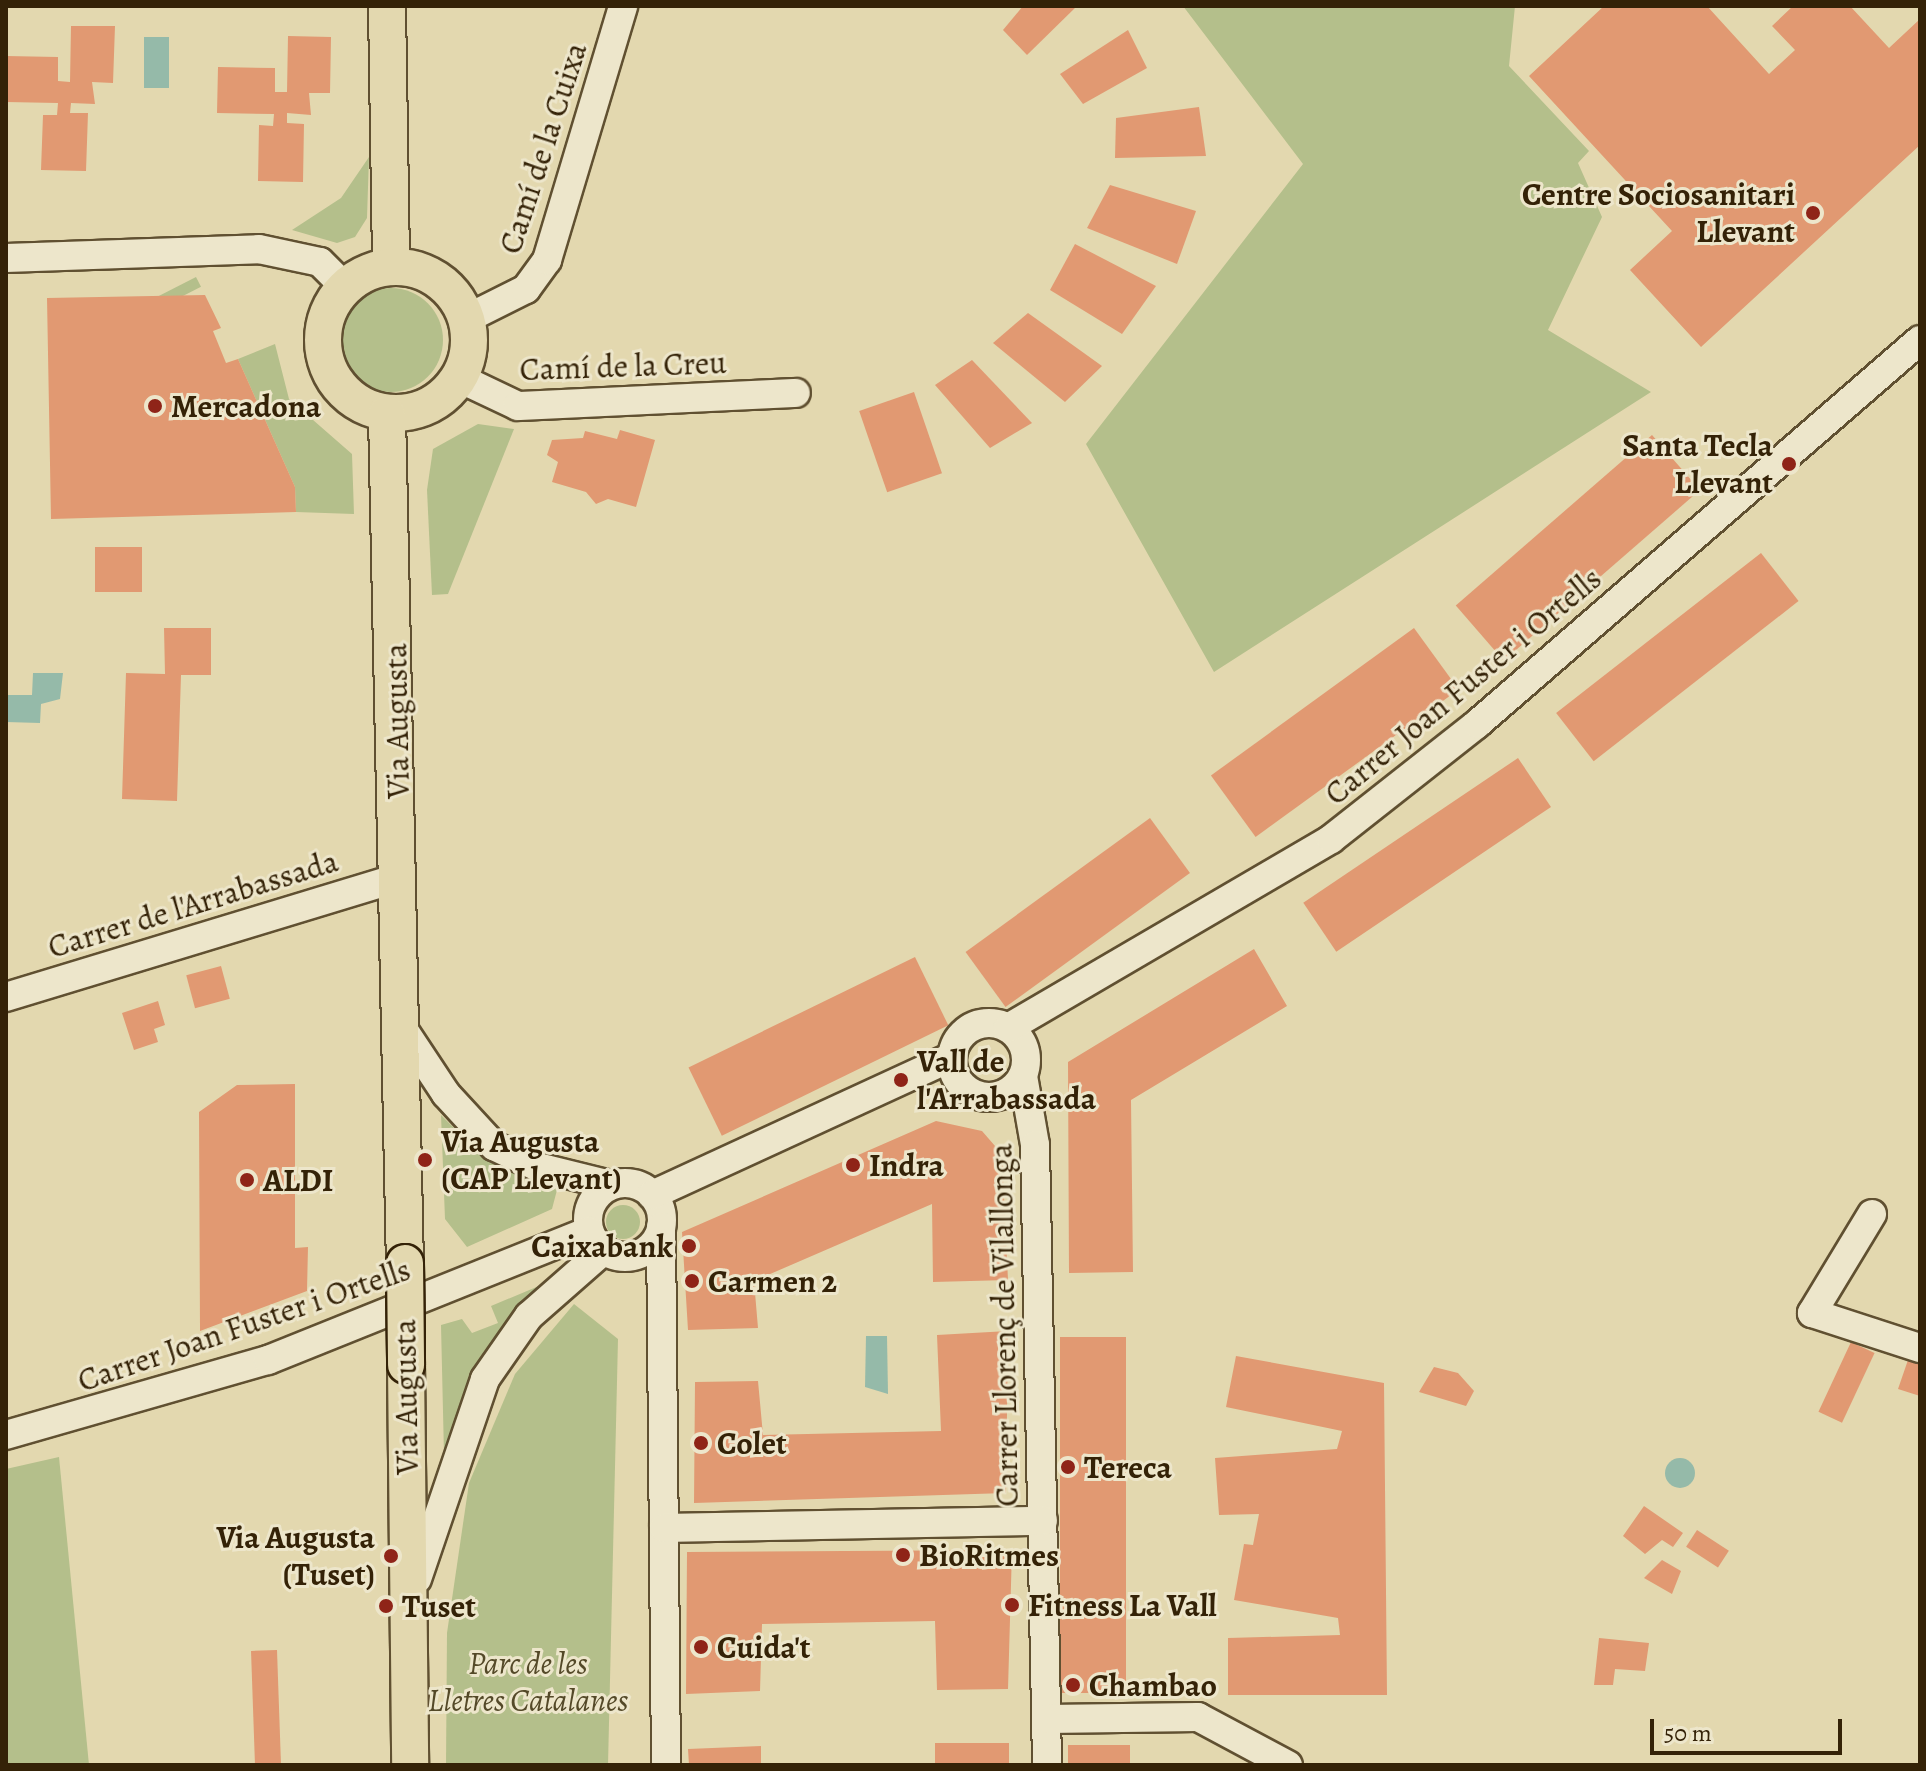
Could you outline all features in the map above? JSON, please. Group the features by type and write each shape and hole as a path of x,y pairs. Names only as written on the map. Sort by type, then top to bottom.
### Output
{"main road":[{"path":"387,6 391,267"},
{"path":"391,267 443,283 466,319 469,344 459,378 432,404 387,414 346,395 324,357 325,321 345,287 391,267"},
{"name":"Via Augusta","path":"387,414 393,470 403,1029 410,1765"}],"street":[{"name":"Camí de la Cuixa","path":"466,319 526,289 547,260 623,6"},
{"path":"6,258 259,249 320,262 345,287"},
{"name":"Carrer Joan Fuster i Ortells","path":"1008,1028 1331,839 1477,724 1920,340"},
{"name":"Camí de la Creu","path":"459,378 518,406 796,393"},
{"name":"Carrer de l'Arrabassada","path":"6,997 400,877"},
{"path":"652,1195 950,1058 972,1027 1008,1028 1025,1048 1023,1076 999,1097 977,1096 956,1079 950,1058"},
{"path":"403,1029 446,1094 494,1146 538,1167 611,1185 637,1184 652,1195 667,1263 661,1319 666,1765"},
{"name":"Carrer Llorenç de Vilallonga","path":"1023,1076 1035,1145 1047,1765"},
{"path":"597,1240 589,1208 611,1185"},
{"path":"1872,1214 1812,1313 1920,1348"},
{"path":"634,1255 661,1227"},
{"path":"597,1240 634,1255 661,1319"},
{"path":"410,1607 460,1436 485,1379 529,1316 597,1240"},
{"name":"Carrer Joan Fuster i Ortells","path":"6,1435 268,1360 597,1240"},
{"path":"664,1528 1043,1521"},
{"path":"1047,1719 1198,1717 1288,1765"}],"green space":[{"path":"1183,6 1515,6 1509,66 1589,151 1578,163 1602,217 1548,330 1651,392 1214,672 1086,444 1303,164"},
{"path":"369,157 367,218 355,237 337,243 292,230 341,198"},
{"path":"196,277 201,287 68,354 63,345"},
{"path":"391,288 411,292 428,303 439,320 443,340 439,360 428,377 411,388 391,392 371,388 354,377 343,360 339,340 343,320 354,303 371,292"},
{"path":"275,344 289,399 352,454 354,514 296,512 295,487 238,359"},
{"path":"478,424 514,429 448,594 432,595 427,490 433,449"},
{"path":"441,1115 485,1159 557,1190 552,1209 467,1247 445,1219"},
{"path":"623,1205 635,1210 640,1222 635,1234 623,1239 611,1234 606,1222 611,1210"},
{"path":"546,1283 468,1392 444,1455 441,1325 462,1319 472,1333 498,1323 491,1306"},
{"name":"Parc de les Lletres Catalanes","path":"574,1304 618,1339 608,1765 446,1765 447,1633 469,1483 515,1374"},
{"path":"59,1457 89,1765 6,1765 6,1469"}],"shaded area":[{"path":"144,37 169,37 169,88 144,88"},
{"path":"33,673 63,673 60,699 41,704 40,723 6,722 6,695 32,695"},
{"path":"866,1336 887,1336 888,1394 865,1387"},
{"path":"1680,1458 1691,1462 1695,1473 1691,1484 1680,1488 1669,1484 1665,1473 1669,1462"}],"building":[{"path":"1023,6 1077,6 1027,55 1003,30"},
{"path":"1604,6 1707,6 1769,74 1795,50 1772,26 1793,6 1850,6 1889,48 1920,19 1920,145 1701,347 1630,270 1672,231 1529,76"},
{"path":"71,26 115,26 113,83 92,82 95,104 71,103 70,113 88,113 86,171 41,170 43,115 57,115 58,103 6,102 6,56 58,57 58,81 70,82"},
{"path":"1128,30 1147,68 1083,104 1060,74"},
{"path":"288,36 331,37 330,93 309,93 311,115 287,113 287,123 304,124 303,182 258,181 259,125 273,126 274,114 217,113 218,67 275,68 275,92 287,92"},
{"path":"1199,107 1206,156 1115,158 1116,118"},
{"path":"1110,185 1196,211 1177,264 1087,228"},
{"path":"1075,244 1156,286 1122,334 1050,290"},
{"name":"Mercadona","path":"205,295 221,328 213,331 226,363 238,359 295,487 296,512 51,519 47,298"},
{"path":"1028,313 1102,366 1065,402 993,343"},
{"path":"972,360 1032,423 990,448 935,385"},
{"path":"914,392 942,473 887,492 859,411"},
{"path":"620,430 655,440 636,507 608,499 596,504 586,492 552,482 558,462 547,455 552,440 583,438 585,431 617,439"},
{"path":"1652,435 1700,490 1504,661 1456,606"},
{"path":"95,547 142,547 142,592 95,592"},
{"path":"1761,553 1799,601 1594,761 1556,713"},
{"path":"164,628 211,628 211,675 181,675 177,801 122,799 126,673 165,674"},
{"path":"1414,628 1459,689 1256,837 1211,776"},
{"path":"1518,758 1551,807 1336,952 1303,903"},
{"path":"1150,818 1190,873 1006,1007 966,952"},
{"path":"1254,949 1287,1006 1131,1100 1133,1272 1069,1273 1068,1062"},
{"path":"915,957 948,1025 722,1136 689,1067"},
{"path":"221,966 230,999 195,1008 186,975"},
{"path":"158,1001 165,1025 154,1029 158,1042 134,1050 122,1013"},
{"name":"ALDI","path":"295,1084 295,1248 308,1247 307,1291 200,1331 199,1112 237,1085"},
{"path":"936,1121 982,1131 1002,1154 1008,1280 933,1282 932,1204 754,1281 758,1328 688,1330 682,1232"},
{"path":"1008,1331 1006,1493 694,1503 695,1382 758,1381 763,1435 941,1431 937,1335"},
{"path":"1060,1337 1126,1337 1126,1693 1060,1693"},
{"path":"1851,1342 1875,1353 1842,1423 1818,1412"},
{"path":"1236,1356 1384,1383 1387,1695 1228,1695 1228,1638 1340,1635 1338,1618 1234,1600 1244,1544 1253,1545 1259,1514 1219,1515 1215,1458 1337,1449 1342,1431 1226,1407"},
{"path":"1908,1360 1920,1363 1920,1396 1898,1389"},
{"path":"1434,1367 1458,1373 1474,1391 1466,1406 1419,1392"},
{"path":"1644,1506 1683,1533 1673,1547 1662,1540 1645,1554 1623,1536"},
{"path":"1697,1530 1729,1551 1718,1567 1686,1547"},
{"path":"1012,1550 1008,1689 937,1690 935,1621 762,1624 760,1691 686,1694 687,1552"},
{"path":"1662,1560 1681,1571 1672,1594 1644,1578"},
{"path":"1599,1638 1649,1643 1645,1671 1615,1669 1613,1685 1594,1685"},
{"path":"277,1650 281,1765 255,1765 251,1651"},
{"path":"935,1743 1009,1743 1009,1765 935,1765"},
{"path":"1068,1745 1130,1745 1130,1765 1068,1765"},
{"path":"761,1746 761,1765 689,1765 688,1749"}],"place":[{"name":"Centre Sociosanitari Llevant","path":"1813,213"},
{"name":"Mercadona","path":"155,406"},
{"name":"Santa Tecla Llevant","path":"1789,464"},
{"name":"Vall de l'Arrabassada","path":"901,1080"},
{"name":"Via Augusta (CAP Llevant)","path":"425,1160"},
{"name":"Indra","path":"853,1165"},
{"name":"ALDI","path":"247,1180"},
{"name":"Caixabank","path":"689,1246"},
{"name":"Carmen 2","path":"692,1281"},
{"name":"Colet","path":"701,1443"},
{"name":"Tereca","path":"1068,1467"},
{"name":"BioRitmes","path":"903,1555"},
{"name":"Via Augusta (Tuset)","path":"391,1556"},
{"name":"Fitness La Vall","path":"1012,1605"},
{"name":"Tuset","path":"386,1606"},
{"name":"Cuida't","path":"701,1647"},
{"name":"Chambao","path":"1073,1685"}]}
